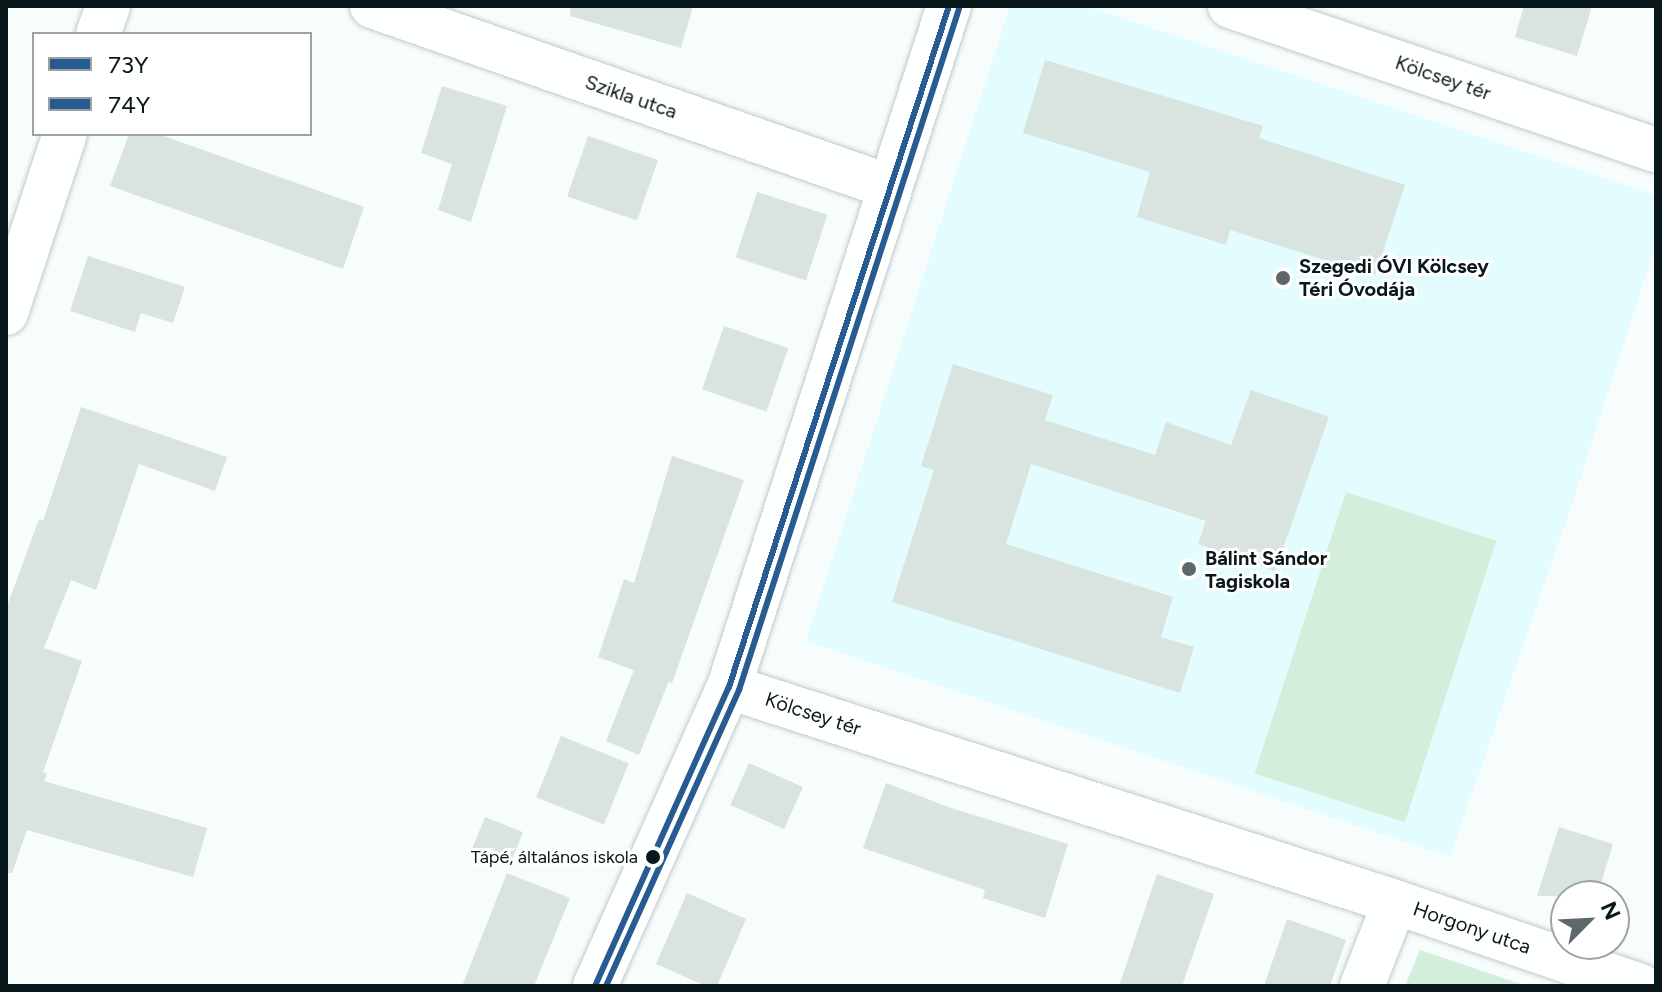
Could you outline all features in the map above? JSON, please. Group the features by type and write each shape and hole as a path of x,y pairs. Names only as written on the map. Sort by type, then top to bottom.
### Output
{"street":[{"path":"99,32 108,6"},
{"name":"Szikla utca","path":"372,6 890,187"},
{"path":"595,986 729,687 949,6"},
{"name":"Kölcsey tér","path":"1230,6 1656,150"},
{"path":"6,313 64,136"},
{"name":"Kölcsey tér","path":"729,687 1395,902"},
{"path":"1362,986 1395,902"},
{"name":"Horgony utca","path":"1395,902 1640,986"}],"shaded area":[{"path":"1010,6 1085,6 1656,195 1656,243 1574,498 1450,857 806,641"}],"green space":[{"path":"1346,492 1496,541 1405,822 1255,774"},
{"path":"1420,950 1527,986 1405,986"}],"building":[{"path":"571,6 693,6 681,48 570,16"},
{"path":"1524,6 1592,6 1577,56 1515,37"},
{"path":"1045,60 1263,126 1259,138 1405,185 1375,276 1230,230 1226,245 1137,217 1150,172 1023,133"},
{"path":"442,86 507,106 471,222 438,210 452,164 421,153"},
{"path":"128,136 164,136 364,207 343,269 110,186"},
{"path":"588,136 658,160 637,221 567,197"},
{"path":"757,192 827,215 806,280 736,258"},
{"path":"88,256 185,287 173,323 141,313 135,332 70,311"},
{"path":"724,326 788,348 766,411 702,389"},
{"path":"953,364 1053,395 1045,420 1155,455 1166,422 1231,445 1251,390 1329,417 1275,571 1198,544 1206,521 1031,464 1006,544 1173,597 1161,637 1194,647 1180,693 892,602 934,470 921,466"},
{"path":"81,407 227,457 215,491 139,464 96,590 71,580 44,648 82,661 43,772 47,774 44,781 207,828 193,877 27,830 12,873 6,873 6,609 39,519 43,521"},
{"path":"672,456 744,480 672,683 669,681 639,755 606,741 634,670 598,657 624,579 634,583"},
{"path":"561,736 629,763 604,825 536,797"},
{"path":"749,763 803,787 784,829 730,805"},
{"path":"886,783 951,808 1068,844 1045,918 983,898 985,890 863,848"},
{"path":"485,817 523,832 510,865 472,849"},
{"path":"1559,827 1613,844 1602,880 1550,880 1550,896 1537,896"},
{"path":"507,873 570,898 534,986 462,986"},
{"path":"1157,874 1214,894 1182,986 1119,986"},
{"path":"687,893 746,919 717,986 706,986 656,964"},
{"path":"1287,919 1346,940 1330,986 1264,986"}],"transit line":[{"name":"73Y","path":"595,986 729,687 949,6"},
{"name":"74Y","path":"606,986 739,690 959,9"}],"place":[{"name":"Szegedi ÓVI Kölcsey Téri Óvodája","path":"1283,278"},
{"name":"Bálint Sándor Tagiskola","path":"1189,569"},
{"name":"Tápé, általános iskola","path":"653,857"}]}
